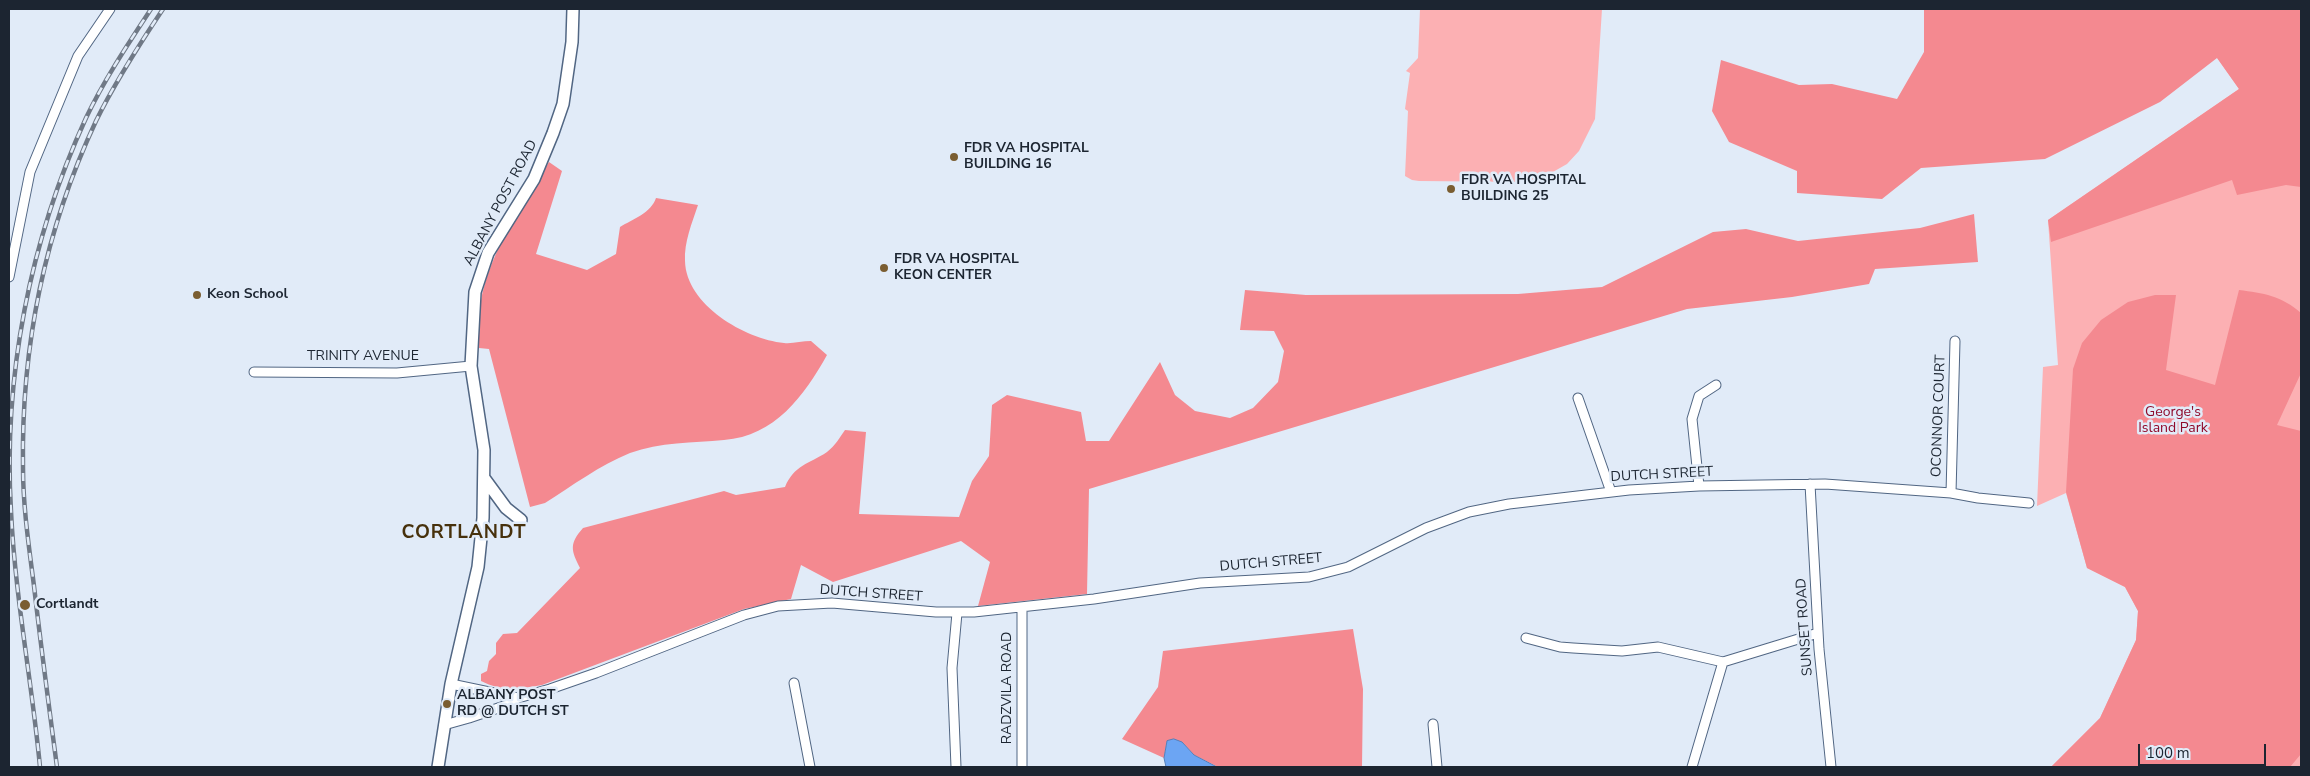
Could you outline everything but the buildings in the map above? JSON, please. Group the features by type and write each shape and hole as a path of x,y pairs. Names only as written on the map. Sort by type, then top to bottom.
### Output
{"main road":[{"name":"ALBANY POST ROAD","path":"438,767 450,684 478,567 484,450 471,366 473,308 478,278 488,253 534,179 553,134 563,104 572,42 573,9"},
{"path":"484,478 506,508 521,520"}],"street":[{"path":"9,277 30,172 78,56 110,9"},
{"name":"OCONNOR COURT","path":"1951,493 1955,341"},
{"name":"TRINITY AVENUE","path":"254,372 397,373 471,366"},
{"path":"1699,486 1692,420 1699,396 1716,385"},
{"path":"1578,398 1611,492"},
{"name":"DUTCH STREET","path":"444,725 507,705 518,698 587,676 744,615 778,606 832,603 957,612 1022,608 1200,583 1290,579 1326,574 1358,563 1426,528 1469,512 1509,504 1611,492 1699,486 1810,484 1951,493 1978,498 2029,503"},
{"name":"SUNSET ROAD","path":"1810,484 1818,633 1831,767"},
{"name":"RADZVILA ROAD","path":"1022,608 1022,767"},
{"path":"956,767 952,668 957,612"},
{"path":"1526,638 1573,648 1622,651 1658,647 1723,662 1818,633"},
{"path":"1692,767 1723,662"},
{"path":"794,683 810,767"},
{"path":"450,684 518,698"},
{"path":"1433,724 1437,767"}],"green space":[{"path":"1420,9 1602,9 1595,119 1579,151 1567,164 1544,177 1527,182 1419,181 1405,176 1408,111 1405,109 1410,73 1406,71 1418,58"},
{"path":"1924,9 2301,9 2301,187 2286,185 2237,195 2232,180 2051,242 2048,220 2239,89 2217,58 2160,102 2045,159 1921,168 1882,199 1797,193 1797,171 1729,142 1712,111 1721,60 1799,85 1832,84 1897,99 1924,52"},
{"name":"George's Island Park","path":"2183,9 2301,9 2301,767 2051,767 2100,718 2136,640 2138,611 2125,587 2087,568 2066,493 2037,506 2043,367 2058,365 2048,220 2239,89"},
{"path":"549,162 562,171 536,254 587,270 616,254 620,227 646,212 656,198 698,205 687,240 685,261 688,277 695,292 706,305 720,317 752,335 784,343 811,341 827,355 798,399 773,422 758,431 742,437 724,440 641,449 597,470 545,503 530,507 489,349 479,348 479,318 488,273 496,254 505,235"},
{"path":"1974,214 1978,262 1875,269 1869,284 1792,297 1687,309 1089,489 1087,594 978,606 990,562 961,541 833,582 801,565 791,599 744,609 542,685 503,688 481,681 481,674 487,671 489,661 496,654 496,643 503,634 517,633 580,568 573,552 573,547 575,538 583,528 724,491 736,495 785,487 797,469 827,452 845,430 866,432 859,514 959,517 972,481 989,456 992,405 1007,395 1081,412 1086,441 1109,441 1160,362 1175,395 1195,411 1230,418 1253,408 1278,382 1284,351 1274,331 1240,330 1245,290 1306,295 1518,294 1602,287 1713,232 1746,229 1798,241 1920,228"},
{"name":"George's Island Park","path":"2239,290 2272,296 2294,307 2301,313 2301,373 2277,425 2301,431 2301,754 2290,767 2051,767 2100,718 2136,640 2138,611 2125,587 2087,568 2066,492 2073,369 2082,343 2101,320 2128,302 2155,295 2176,295 2166,370 2215,385"},
{"path":"1353,629 1363,689 1362,767 1218,767 1194,755 1182,742 1167,742 1164,758 1122,739 1158,687 1163,651"}],"water":[{"path":"1174,739 1182,742 1194,755 1217,767 1166,767 1164,758 1167,741"}],"railway":[{"path":"40,767 16,575 11,511 11,410 16,360 24,310 36,261 66,164 86,118 101,90 151,9"},
{"path":"57,767 24,497 23,423 26,378 32,334 50,247 78,162 111,92 163,9"}],"place":[{"name":"FDR VA HOSPITAL BUILDING 16","path":"954,157"},
{"name":"FDR VA HOSPITAL BUILDING 25","path":"1451,189"},
{"name":"FDR VA HOSPITAL KEON CENTER","path":"884,268"},
{"name":"Keon School","path":"197,295"},
{"name":"Cortlandt","path":"25,605"},
{"name":"ALBANY POST RD @ DUTCH ST","path":"447,704"}],"district":[{"name":"CORTLANDT","path":"464,533"}]}
